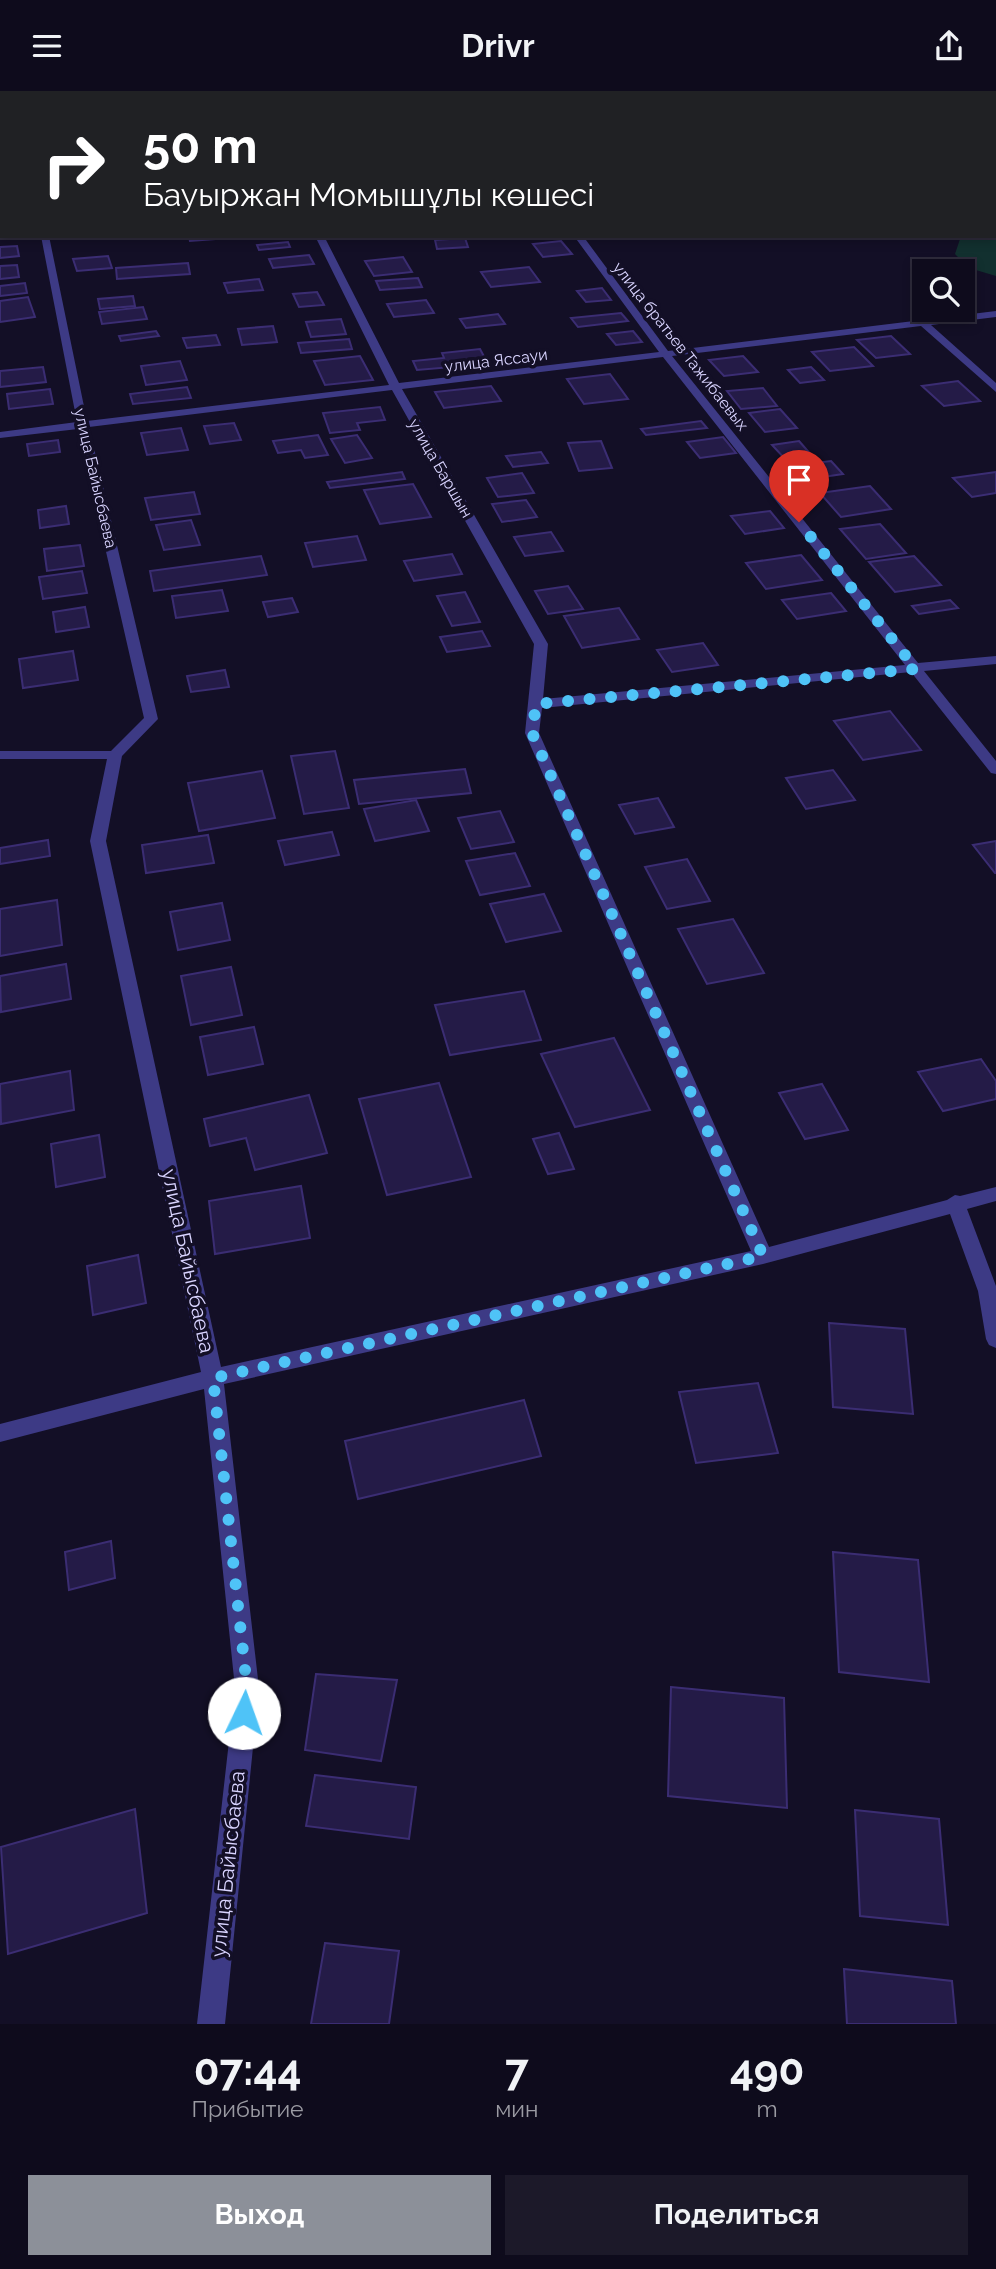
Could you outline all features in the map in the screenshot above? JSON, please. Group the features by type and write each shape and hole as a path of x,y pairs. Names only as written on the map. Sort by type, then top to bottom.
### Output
{"street":[{"name":"улица Байысбаева","path":"45,238 83,427 151,719 115,755 98,841 213,1378 247,1688 211,2024"},
{"name":"улица Баршын","path":"320,238 396,388 541,645 532,733 763,1256"},
{"name":"улица братьев Тажибаевых","path":"579,238 666,355 996,770"},
{"name":"улица Яссауи","path":"0,435 996,314"},
{"path":"923,323 996,389"},
{"path":"536,704 996,660"},
{"path":"0,755 115,755"},
{"path":"0,1433 213,1378 763,1256 996,1193"},
{"path":"956,1202 988,1291 996,1339"}],"green space":[{"path":"962,238 996,238 996,276 975,270 975,259 960,259 955,254"}],"building":[{"path":"189,238 230,238 190,241"},
{"path":"465,238 468,247 437,249 435,240"},
{"path":"561,241 572,254 543,257 533,244"},
{"path":"288,242 290,247 259,250 257,245"},
{"path":"17,246 19,256 0,258 0,247"},
{"path":"309,255 314,264 273,268 269,259"},
{"path":"108,256 112,268 77,271 73,259"},
{"path":"403,257 412,272 374,276 365,261"},
{"path":"188,263 190,274 117,279 116,268"},
{"path":"17,265 19,277 0,279 0,266"},
{"path":"529,267 540,282 491,287 481,272"},
{"path":"418,278 422,287 380,290 376,281"},
{"path":"259,279 263,290 228,293 224,283"},
{"path":"25,283 27,293 0,296 0,286"},
{"path":"602,288 611,300 586,302 577,291"},
{"path":"317,292 324,305 299,307 293,294"},
{"path":"133,296 135,306 100,309 98,299"},
{"path":"28,297 35,317 0,322 0,301"},
{"path":"426,300 434,313 394,317 387,304"},
{"path":"143,307 147,319 102,324 99,312"},
{"path":"621,313 628,321 578,327 571,318"},
{"path":"498,314 505,324 466,328 460,319"},
{"path":"341,319 346,334 311,337 306,322"},
{"path":"273,326 277,342 242,345 238,329"},
{"path":"156,331 159,336 121,341 119,336"},
{"path":"633,331 642,342 616,345 607,334"},
{"path":"216,335 220,345 187,348 183,338"},
{"path":"891,336 910,354 876,358 857,340"},
{"path":"349,339 352,349 301,353 298,343"},
{"path":"854,347 873,366 830,371 812,352"},
{"path":"480,349 488,364 417,370 413,361 444,358 442,353"},
{"path":"360,356 373,380 325,385 314,361"},
{"path":"743,356 758,372 724,376 709,360"},
{"path":"180,361 187,380 146,385 141,366"},
{"path":"43,367 46,382 0,387 0,371"},
{"path":"811,367 824,380 800,383 788,370"},
{"path":"610,374 628,399 584,404 567,379"},
{"path":"958,381 980,401 944,406 922,386"},
{"path":"491,386 501,401 444,408 435,392"},
{"path":"187,387 191,398 133,404 130,394"},
{"path":"763,388 777,406 741,409 727,391"},
{"path":"50,389 53,404 9,409 7,394"},
{"path":"380,407 385,420 357,423 360,430 330,433 323,413"},
{"path":"780,409 797,428 765,432 749,413"},
{"path":"701,421 707,428 646,435 641,429"},
{"path":"234,423 241,440 210,444 204,426"},
{"path":"181,428 188,450 147,455 141,433"},
{"path":"318,435 328,455 305,458 301,450 278,453 273,441"},
{"path":"357,435 372,458 345,463 331,439"},
{"path":"723,437 736,453 700,458 687,442"},
{"path":"58,440 60,452 29,456 27,444"},
{"path":"601,441 612,468 579,471 568,443"},
{"path":"799,441 813,457 786,460 772,445"},
{"path":"541,452 548,463 513,467 506,456"},
{"path":"831,461 843,474 803,480 791,466"},
{"path":"402,472 405,479 330,488 327,482"},
{"path":"996,472 996,493 972,497 953,478"},
{"path":"522,473 534,493 498,497 487,478"},
{"path":"413,484 431,517 380,524 364,490"},
{"path":"870,486 891,509 841,517 820,493"},
{"path":"194,492 200,514 151,520 145,498"},
{"path":"526,500 537,517 502,522 492,504"},
{"path":"66,506 69,524 40,528 38,510"},
{"path":"770,511 784,528 745,534 731,516"},
{"path":"191,520 200,545 164,550 156,525"},
{"path":"880,524 906,553 866,559 840,529"},
{"path":"551,532 563,551 525,556 514,537"},
{"path":"357,536 366,560 313,567 305,543"},
{"path":"80,545 84,566 47,571 44,549"},
{"path":"452,554 462,574 414,581 404,561"},
{"path":"801,555 822,580 766,589 746,563"},
{"path":"261,556 267,575 154,591 150,571"},
{"path":"914,556 941,585 895,592 869,562"},
{"path":"82,571 87,593 43,599 39,577"},
{"path":"568,586 583,609 548,614 535,591"},
{"path":"222,590 228,611 176,618 172,596"},
{"path":"465,592 480,622 452,626 437,596"},
{"path":"831,593 846,611 797,619 782,600"},
{"path":"292,598 298,612 268,617 263,602"},
{"path":"950,600 958,608 919,614 912,606"},
{"path":"85,607 89,627 56,632 53,612"},
{"path":"619,608 639,639 582,648 564,616"},
{"path":"482,631 490,646 447,652 440,637"},
{"path":"703,643 718,665 672,672 657,650"},
{"path":"73,651 78,680 23,688 19,659"},
{"path":"225,670 229,687 191,692 187,676"},
{"path":"890,711 921,750 863,760 834,721"},
{"path":"335,751 349,808 304,814 291,756"},
{"path":"465,769 471,793 359,804 354,780"},
{"path":"833,770 855,800 806,809 786,778"},
{"path":"262,771 275,818 199,831 188,783"},
{"path":"658,798 674,827 635,834 619,805"},
{"path":"416,800 429,831 375,841 364,809"},
{"path":"500,811 514,842 471,849 458,818"},
{"path":"332,832 339,855 285,865 278,841"},
{"path":"208,835 214,863 146,873 142,845"},
{"path":"48,840 50,856 0,864 0,848"},
{"path":"996,841 996,873 995,873 973,845"},
{"path":"515,853 530,886 480,895 466,861"},
{"path":"687,859 710,901 667,909 645,867"},
{"path":"544,894 561,931 506,942 490,904"},
{"path":"57,900 62,945 0,956 0,909"},
{"path":"222,903 230,940 178,950 170,912"},
{"path":"733,919 764,973 707,984 678,929"},
{"path":"66,964 71,999 1,1012 0,976"},
{"path":"231,967 242,1015 191,1025 181,976"},
{"path":"524,991 541,1040 450,1055 435,1005"},
{"path":"254,1027 263,1064 208,1075 200,1037"},
{"path":"614,1038 650,1110 575,1127 541,1054"},
{"path":"981,1059 996,1081 996,1099 943,1111 918,1072"},
{"path":"70,1071 74,1110 1,1124 0,1084"},
{"path":"439,1083 471,1177 387,1195 359,1099"},
{"path":"822,1084 848,1130 805,1139 779,1093"},
{"path":"309,1095 327,1153 255,1170 246,1138 210,1146 204,1119"},
{"path":"559,1133 574,1169 548,1174 533,1139"},
{"path":"99,1135 105,1177 56,1187 51,1144"},
{"path":"301,1186 310,1238 215,1254 209,1201"},
{"path":"138,1255 146,1303 93,1315 87,1266"},
{"path":"829,1323 905,1329 913,1414 833,1407"},
{"path":"758,1383 778,1453 696,1463 679,1392"},
{"path":"524,1400 541,1456 358,1499 345,1441"},
{"path":"111,1541 115,1578 69,1590 65,1552"},
{"path":"833,1552 918,1560 929,1682 839,1672"},
{"path":"316,1674 397,1680 381,1761 305,1750"},
{"path":"671,1687 784,1698 787,1808 668,1796"},
{"path":"315,1775 416,1787 409,1839 306,1826"},
{"path":"135,1809 147,1913 8,1954 1,1847"},
{"path":"855,1810 939,1819 948,1925 860,1916"},
{"path":"325,1943 399,1951 389,2024 311,2024"},
{"path":"844,1969 952,1981 956,2024 847,2024"}],"route":[{"path":"244,1713 247,1688 213,1378 763,1256 532,733 536,704 916,669 799,522"}]}
